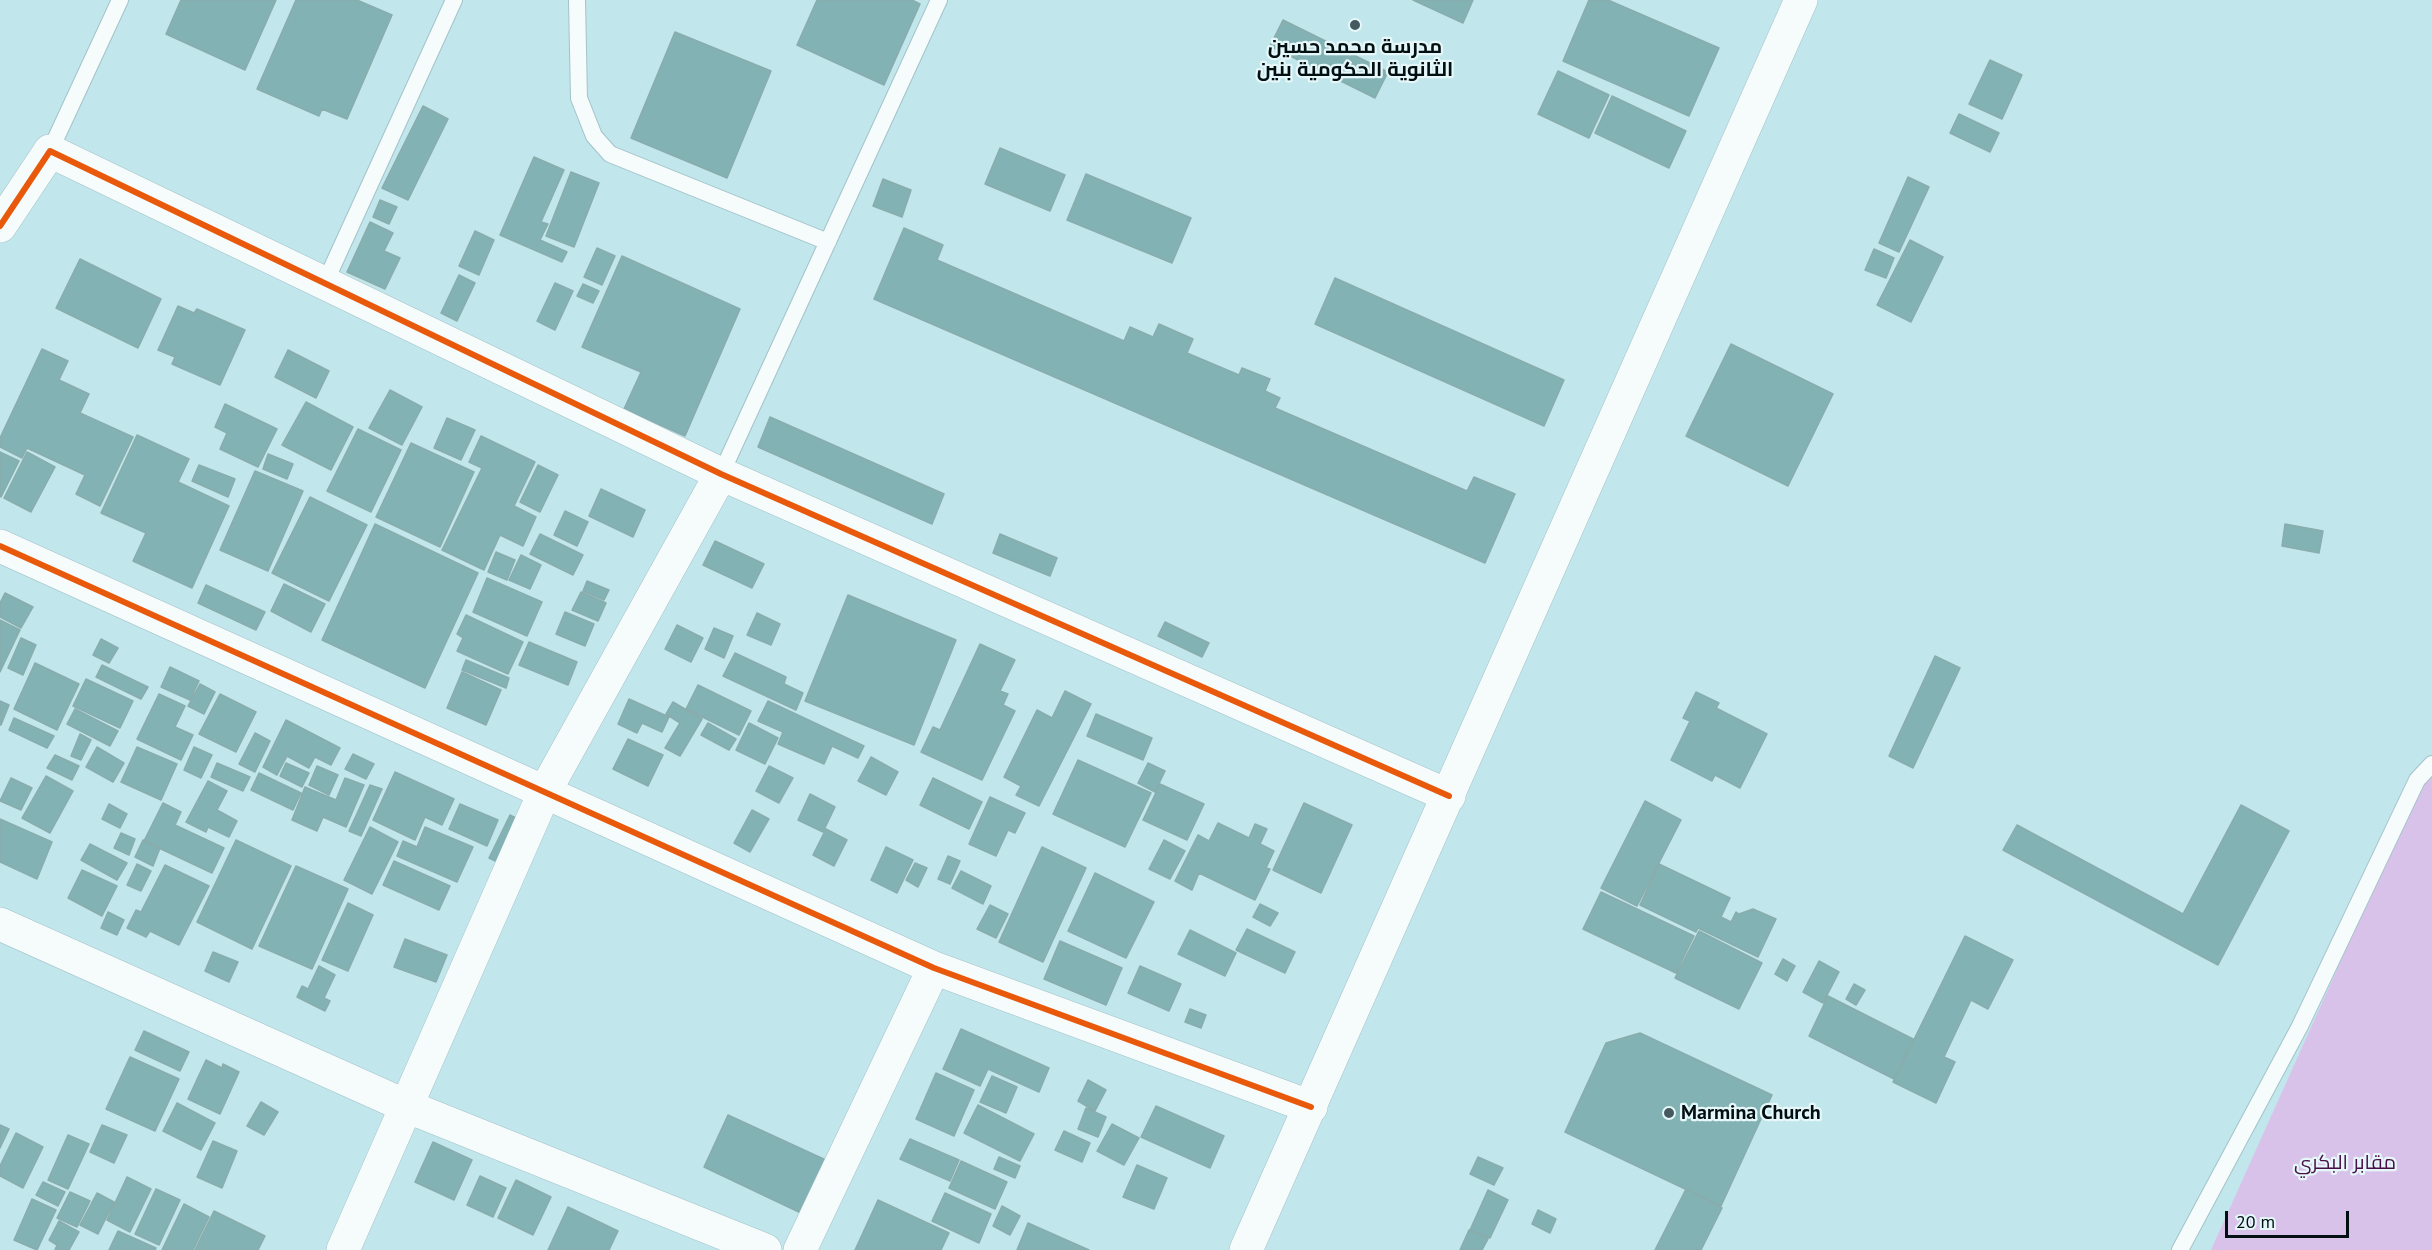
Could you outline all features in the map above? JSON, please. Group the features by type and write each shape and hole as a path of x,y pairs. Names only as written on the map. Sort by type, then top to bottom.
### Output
{"street":[{"path":"1246,1250 1801,0"},
{"path":"0,226 50,151 324,285 721,474 1449,796"},
{"path":"343,1250 545,791 721,474"},
{"path":"0,546 934,968 1311,1107"},
{"path":"0,924 406,1106 765,1250"},
{"path":"800,1250 934,968"}],"lane":[{"path":"50,151 120,0"},
{"path":"324,285 454,0"},
{"path":"577,0 579,98 594,136 610,154 828,242"},
{"path":"721,474 939,0"},
{"path":"2180,1250 2300,1026 2417,780 2432,764"}],"green space":[{"name":"مقابر البكري","path":"2432,758 2432,1250 2211,1250"}],"building":[{"path":"181,0 276,0 245,70 166,34"},
{"path":"296,0 357,0 392,15 347,119 322,109 319,116 257,89"},
{"path":"817,0 912,0 920,4 884,85 797,45"},
{"path":"1413,0 1473,0 1463,23"},
{"path":"1589,0 1608,0 1719,48 1689,116 1563,61"},
{"path":"1283,20 1388,72 1375,98 1270,46"},
{"path":"675,32 771,71 727,178 631,138"},
{"path":"1990,60 2022,75 2002,119 1969,104"},
{"path":"1558,71 1609,95 1589,138 1538,114"},
{"path":"1612,96 1686,131 1669,168 1595,133"},
{"path":"423,106 448,119 408,200 382,188"},
{"path":"1959,114 1999,133 1990,152 1950,133"},
{"path":"1000,148 1065,175 1050,211 985,184"},
{"path":"534,157 564,170 541,222 548,224 540,240 567,252 562,262 500,235"},
{"path":"571,172 599,183 574,247 546,236"},
{"path":"1086,174 1191,218 1172,263 1067,220"},
{"path":"1908,177 1929,187 1899,252 1879,243"},
{"path":"883,179 911,190 902,217 873,206"},
{"path":"380,200 397,207 389,224 373,217"},
{"path":"370,222 393,233 384,251 400,258 385,289 347,272"},
{"path":"904,228 943,245 937,260 1124,341 1130,327 1153,337 1159,324 1193,339 1187,353 1239,375 1242,368 1270,379 1265,391 1280,398 1275,408 1467,491 1474,477 1515,494 1485,563 874,299"},
{"path":"475,231 494,240 479,275 459,266"},
{"path":"1910,240 1943,257 1911,322 1877,305"},
{"path":"597,248 615,256 602,285 584,277"},
{"path":"1874,249 1894,258 1886,278 1865,270"},
{"path":"622,256 740,309 685,436 624,409 641,372 582,347"},
{"path":"80,259 161,299 138,348 56,308"},
{"path":"459,275 475,283 457,321 441,313"},
{"path":"1335,278 1564,380 1544,426 1315,324"},
{"path":"555,283 573,291 555,330 537,321"},
{"path":"583,284 599,291 593,303 577,296"},
{"path":"178,306 194,313 197,309 245,330 220,385 172,364 175,357 158,350"},
{"path":"1731,344 1833,394 1788,486 1686,436"},
{"path":"42,349 68,361 59,380 89,394 80,413 133,437 100,506 76,494 85,475 27,448 22,458 0,447 0,438"},
{"path":"288,350 329,371 316,398 275,377"},
{"path":"390,390 422,407 402,445 369,428"},
{"path":"306,402 353,427 331,470 282,445"},
{"path":"225,404 277,429 258,467 220,449 227,433 215,427"},
{"path":"770,417 944,494 932,524 758,447"},
{"path":"447,418 475,430 461,460 434,448"},
{"path":"358,429 401,450 371,512 327,491"},
{"path":"137,435 189,459 178,482 229,506 192,588 133,561 146,533 101,513"},
{"path":"481,436 535,462 514,506 536,517 523,546 500,535 484,570 442,550 482,468 469,462"},
{"path":"411,443 474,472 440,547 376,517"},
{"path":"0,452 19,461 1,497 0,496"},
{"path":"27,452 55,467 31,512 4,498"},
{"path":"268,454 293,464 287,479 263,469"},
{"path":"199,465 235,479 228,497 192,481"},
{"path":"538,465 558,475 540,512 520,502"},
{"path":"255,471 303,491 268,571 220,550"},
{"path":"601,489 645,510 633,537 589,516"},
{"path":"310,497 367,525 329,601 272,573"},
{"path":"565,511 588,522 577,546 554,535"},
{"path":"375,524 478,573 425,688 322,640"},
{"path":"2285,524 2323,531 2319,553 2282,546"},
{"path":"540,534 583,555 573,575 530,554"},
{"path":"1000,534 1057,558 1050,576 993,553"},
{"path":"715,541 764,564 752,588 703,565"},
{"path":"496,552 515,560 507,580 488,572"},
{"path":"521,555 541,565 530,589 509,580"},
{"path":"487,578 542,602 527,636 473,612"},
{"path":"587,581 609,590 604,600 583,591"},
{"path":"284,584 325,604 311,632 271,611"},
{"path":"206,585 265,612 256,630 198,603"},
{"path":"581,592 606,603 598,621 572,610"},
{"path":"5,593 33,607 21,628 0,617 0,603"},
{"path":"848,595 956,640 914,745 805,701"},
{"path":"565,612 594,624 585,646 556,634"},
{"path":"757,613 780,624 771,645 747,635"},
{"path":"466,615 523,642 508,674 457,651 463,638 457,634"},
{"path":"0,620 20,630 0,672"},
{"path":"1165,622 1209,643 1202,657 1158,636"},
{"path":"677,625 703,638 691,662 665,649"},
{"path":"714,628 733,636 724,658 705,649"},
{"path":"21,638 36,645 23,675 8,668"},
{"path":"101,639 118,648 109,663 93,655"},
{"path":"529,642 577,662 568,685 519,665"},
{"path":"980,644 1015,660 1000,691 1008,694 1003,705 1015,711 982,780 921,752 933,727 940,730"},
{"path":"735,653 786,677 784,684 803,693 796,710 723,676"},
{"path":"1935,656 1960,668 1913,768 1889,756"},
{"path":"466,660 509,678 506,688 462,670"},
{"path":"35,663 79,684 57,730 14,709"},
{"path":"102,665 148,687 141,699 96,677"},
{"path":"170,667 199,681 190,700 161,687"},
{"path":"462,672 501,690 486,725 447,708"},
{"path":"86,679 133,701 120,728 73,706"},
{"path":"200,684 215,692 204,714 188,706"},
{"path":"698,685 751,711 739,735 686,709"},
{"path":"1065,691 1091,704 1039,806 1016,795 1021,786 1004,777 1037,710 1052,718"},
{"path":"1696,692 1719,703 1716,708 1767,734 1740,788 1715,775 1712,781 1671,760 1690,721 1683,718"},
{"path":"159,694 185,706 175,727 193,735 181,760 137,739"},
{"path":"220,694 256,712 236,752 199,734"},
{"path":"629,699 669,717 662,732 642,723 637,733 618,724"},
{"path":"0,701 9,705 1,725 0,725"},
{"path":"768,701 864,746 858,758 832,746 824,764 778,744 783,732 758,721"},
{"path":"673,702 702,719 680,756 665,748 680,723 666,714"},
{"path":"75,709 118,731 110,746 67,724"},
{"path":"1096,714 1152,738 1143,760 1087,736"},
{"path":"14,718 54,736 47,748 9,730"},
{"path":"286,720 340,748 331,765 315,757 309,768 287,756 277,775 263,767"},
{"path":"708,723 736,739 729,750 701,735"},
{"path":"749,723 778,738 765,764 736,750"},
{"path":"255,733 270,741 255,772 239,764"},
{"path":"80,734 91,740 81,760 71,756"},
{"path":"628,739 663,755 648,786 613,769"},
{"path":"97,747 124,763 113,782 86,767"},
{"path":"137,747 177,764 161,800 121,782"},
{"path":"194,747 212,755 201,778 184,770"},
{"path":"353,754 374,764 366,779 345,769"},
{"path":"55,755 79,766 72,780 47,768"},
{"path":"871,757 898,772 886,795 858,781"},
{"path":"1078,760 1151,793 1125,847 1053,814"},
{"path":"217,763 250,777 243,791 211,777"},
{"path":"286,763 309,773 302,787 280,776"},
{"path":"1148,763 1165,771 1155,792 1138,783"},
{"path":"317,766 338,775 329,795 309,785"},
{"path":"769,766 793,778 779,803 756,791"},
{"path":"395,772 454,799 442,825 425,817 415,840 373,820"},
{"path":"259,773 301,793 293,810 251,790"},
{"path":"46,776 73,791 50,833 22,818"},
{"path":"11,778 32,788 21,810 0,801"},
{"path":"345,778 364,785 346,827 323,817 317,831 292,820 305,787 336,800"},
{"path":"933,778 982,802 969,829 920,805"},
{"path":"208,781 227,791 217,810 237,821 229,837 208,827 206,832 186,822"},
{"path":"1160,784 1204,804 1187,840 1143,820"},
{"path":"370,785 382,789 361,836 349,831"},
{"path":"810,794 835,807 823,832 798,820"},
{"path":"990,797 1025,813 1015,833 1008,830 996,856 969,844"},
{"path":"1645,801 1681,820 1637,906 1601,888"},
{"path":"163,803 181,812 175,825 224,848 212,873 144,841"},
{"path":"1304,803 1352,825 1321,893 1273,870"},
{"path":"109,804 127,814 120,828 102,819"},
{"path":"460,804 498,820 487,846 449,829"},
{"path":"2241,805 2289,831 2218,965 2003,850 2017,825 2183,914"},
{"path":"752,810 769,819 750,852 734,843"},
{"path":"510,815 527,824 506,866 489,858"},
{"path":"0,819 52,842 37,879 0,862"},
{"path":"1218,823 1249,838 1255,824 1267,829 1260,844 1274,851 1266,868 1270,869 1255,900 1199,873 1192,890 1175,881 1198,835 1209,841"},
{"path":"370,827 398,842 372,894 344,880"},
{"path":"425,827 473,847 457,882 397,856 403,841 417,847"},
{"path":"826,829 847,840 834,866 813,855"},
{"path":"121,833 135,839 129,855 114,848"},
{"path":"143,840 160,848 153,866 135,857"},
{"path":"236,840 291,866 252,949 197,922"},
{"path":"1164,840 1185,851 1170,879 1149,869"},
{"path":"90,844 127,863 117,880 81,860"},
{"path":"886,847 913,860 897,893 871,880"},
{"path":"1042,847 1086,868 1043,962 999,942"},
{"path":"948,856 960,861 950,884 938,879"},
{"path":"394,861 450,886 439,910 383,885"},
{"path":"915,863 927,868 918,887 906,880"},
{"path":"137,864 151,871 141,891 127,885"},
{"path":"1659,864 1730,898 1721,917 1731,922 1736,912 1739,914 1753,909 1776,919 1758,957 1698,928 1696,932 1640,905"},
{"path":"165,865 209,886 179,945 150,931 146,937 127,928 136,910 141,912"},
{"path":"296,866 348,889 312,969 259,946"},
{"path":"82,870 117,886 102,916 68,898"},
{"path":"961,871 991,886 983,904 952,888"},
{"path":"1095,873 1154,902 1126,958 1068,931"},
{"path":"1601,892 1694,936 1676,973 1583,929"},
{"path":"348,903 373,915 348,971 322,960"},
{"path":"1260,904 1278,913 1270,926 1253,917"},
{"path":"990,905 1008,914 996,938 977,929"},
{"path":"108,912 124,920 117,935 101,928"},
{"path":"1247,929 1295,952 1285,973 1236,950"},
{"path":"1190,930 1236,953 1225,976 1178,954"},
{"path":"1699,931 1762,963 1739,1009 1675,978"},
{"path":"1965,936 2013,960 1988,1009 1971,1000 1944,1057 1955,1062 1936,1103 1893,1082"},
{"path":"405,939 447,955 436,982 394,967"},
{"path":"1060,941 1122,968 1106,1005 1044,979"},
{"path":"213,952 238,962 229,982 205,971"},
{"path":"1783,959 1795,966 1787,981 1775,974"},
{"path":"1819,961 1839,972 1823,1003 1803,992"},
{"path":"319,966 335,975 324,998 330,1001 325,1011 297,997 302,986 308,989"},
{"path":"1140,966 1181,984 1169,1011 1128,993"},
{"path":"1854,984 1865,990 1856,1005 1846,999"},
{"path":"1828,996 1913,1039 1894,1079 1809,1036"},
{"path":"1190,1009 1206,1015 1201,1028 1185,1022"},
{"path":"961,1029 1049,1068 1039,1092 988,1069 980,1086 943,1069"},
{"path":"144,1031 189,1052 180,1071 135,1050"},
{"name":"Marmina Church","path":"1640,1033 1772,1095 1721,1206 1565,1132 1606,1043"},
{"path":"130,1057 179,1079 155,1131 106,1109"},
{"path":"206,1060 222,1068 223,1064 239,1072 220,1114 188,1099"},
{"path":"936,1073 974,1090 954,1136 916,1119"},
{"path":"992,1076 1017,1087 1006,1113 980,1102"},
{"path":"1088,1080 1106,1090 1095,1111 1078,1101"},
{"path":"261,1102 278,1112 264,1135 247,1126"},
{"path":"177,1103 215,1123 201,1150 163,1131"},
{"path":"978,1105 1034,1134 1020,1161 964,1133"},
{"path":"1156,1106 1224,1136 1210,1168 1141,1137"},
{"path":"1086,1108 1106,1117 1098,1137 1078,1129"},
{"path":"728,1115 828,1161 803,1214 704,1167"},
{"path":"1112,1124 1139,1138 1124,1165 1097,1151"},
{"path":"0,1125 9,1129 0,1148"},
{"path":"102,1125 127,1135 114,1163 90,1152"},
{"path":"1064,1131 1090,1143 1082,1162 1055,1150"},
{"path":"16,1133 43,1147 23,1188 0,1176 0,1166"},
{"path":"68,1135 89,1144 68,1189 48,1180"},
{"path":"910,1139 959,1160 950,1181 900,1159"},
{"path":"213,1141 237,1151 222,1188 197,1177"},
{"path":"433,1142 472,1160 454,1200 415,1182"},
{"path":"999,1157 1020,1166 1015,1178 994,1169"},
{"path":"1478,1157 1503,1168 1494,1185 1470,1174"},
{"path":"961,1161 1007,1182 995,1209 949,1188"},
{"path":"1137,1165 1167,1178 1154,1209 1123,1197"},
{"path":"480,1176 506,1188 493,1217 467,1205"},
{"path":"127,1177 151,1189 130,1232 107,1220"},
{"path":"516,1180 551,1197 533,1235 498,1218"},
{"path":"43,1182 65,1192 58,1206 36,1195"},
{"path":"156,1189 180,1200 159,1245 135,1234"},
{"path":"1686,1189 1722,1208 1701,1250 1655,1250"},
{"path":"1488,1190 1508,1200 1490,1238 1470,1230"},
{"path":"70,1192 90,1201 77,1227 57,1218"},
{"path":"97,1193 114,1202 98,1234 80,1225"},
{"path":"945,1193 991,1214 979,1243 932,1221"},
{"path":"32,1199 56,1210 37,1250 14,1240"},
{"path":"878,1200 949,1233 941,1250 855,1250"},
{"path":"184,1204 209,1217 193,1250 162,1250"},
{"path":"1002,1206 1020,1216 1010,1235 993,1226"},
{"path":"568,1207 618,1231 609,1250 548,1250"},
{"path":"1538,1210 1556,1219 1550,1233 1532,1224"},
{"path":"214,1211 265,1236 258,1250 195,1250"},
{"path":"59,1221 79,1232 69,1250 55,1250 57,1245 49,1240"},
{"path":"1028,1223 1089,1250 1017,1250"},
{"path":"1469,1230 1488,1239 1482,1250 1460,1250"},
{"path":"118,1231 156,1248 155,1250 109,1250"}],"cycle path":[{"path":"0,226 50,151 721,474 1449,796"},
{"path":"0,546 934,968 1311,1107"}],"place":[{"name":"مدرسة محمد حسين الثانوية الحكومية بنين","path":"1355,25"},
{"name":"Marmina Church","path":"1669,1113"}]}
